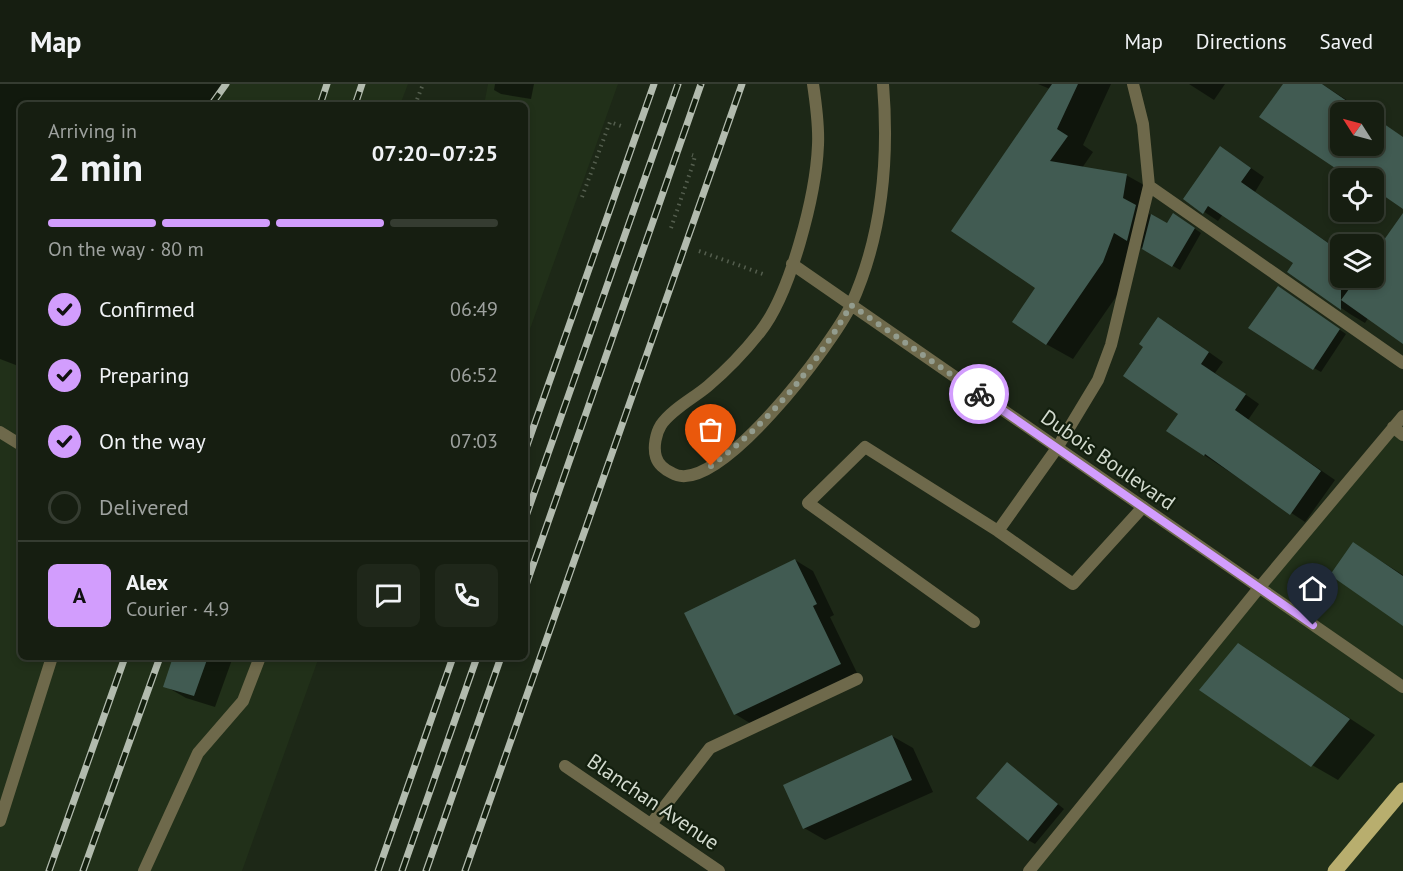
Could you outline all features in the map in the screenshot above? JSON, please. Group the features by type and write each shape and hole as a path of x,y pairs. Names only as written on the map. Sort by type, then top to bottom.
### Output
{"main road":[{"path":"1335,871 1403,790"}],"street":[{"path":"813,84 818,145 814,175 792,264 780,299 761,330 709,385 662,425 655,442 656,457 664,469 678,477 694,476 711,466 756,429 804,377 829,343 851,305 862,274 881,196 886,155 883,84"},
{"path":"998,531 1057,448 1098,380 1110,345 1149,186 1143,124 1133,84"},
{"path":"1149,186 1403,363"},
{"name":"Dubois Boulevard","path":"792,264 1403,687"},
{"path":"1029,871 1258,588 1398,431 1403,416"},
{"path":"0,432 18,443"},
{"path":"974,622 808,503 865,447 998,531 1073,584 1143,507"},
{"path":"0,821 51,660"},
{"path":"144,871 198,753 243,701 259,660"},
{"path":"651,824 710,748 857,679"},
{"name":"Blanchan Avenue","path":"565,766 719,871"}],"path":[{"path":"416,102 423,84"},
{"path":"582,197 610,122 621,126"},
{"path":"671,228 693,164 695,156 692,155"},
{"path":"699,251 761,274 792,264"}],"shaded area":[{"path":"0,84 408,84 401,102 18,102 18,660 318,660 242,871 0,871"},
{"path":"488,84 618,84 528,335 528,102 485,102"},
{"path":"1403,419 1403,871 1034,871"}],"building":[{"path":"1052,84 1078,84 1057,129 1068,136 1050,161 1127,174 1123,198 1136,205 1127,241 1114,233 1103,262 1046,345 1012,322 1035,288 951,231"},
{"path":"1283,84 1322,84 1348,102 1330,102 1330,156 1384,156 1384,124 1403,137 1403,209 1384,196 1384,168 1335,168 1259,117"},
{"path":"1220,146 1251,168 1241,182 1330,244 1330,288 1341,288 1341,310 1287,272 1293,263 1208,206 1203,214 1183,199"},
{"path":"1173,213 1195,228 1172,267 1142,249 1151,214 1167,223"},
{"path":"1403,213 1403,344 1341,300 1350,288 1384,288 1384,240"},
{"path":"1278,286 1340,329 1313,370 1248,328"},
{"path":"1158,317 1209,352 1201,364 1246,394 1235,410 1321,471 1290,515 1205,454 1204,456 1166,431 1178,414 1123,376 1143,347 1139,344"},
{"path":"1353,542 1403,576 1403,626 1330,575"},
{"path":"795,559 817,604 813,606 841,664 734,715 684,613"},
{"path":"1238,643 1350,719 1311,767 1199,690"},
{"path":"172,660 207,660 194,696 163,687"},
{"path":"892,735 912,780 803,829 783,785"},
{"path":"1007,762 1058,804 1028,841 976,798"}],"railway":[{"path":"213,102 226,84"},
{"path":"321,102 327,84"},
{"path":"356,102 362,84"},
{"path":"528,442 654,84"},
{"path":"528,510 678,84"},
{"path":"528,579 701,84"},
{"path":"465,871 742,84"},
{"path":"49,871 124,660"},
{"path":"83,871 159,660"},
{"path":"378,871 452,660"},
{"path":"402,871 476,660"},
{"path":"426,871 500,660"}],"way so far":[{"path":"711,466 756,429 804,377 829,343 851,305 979,394"}],"route":[{"path":"979,394 1313,625"}]}
